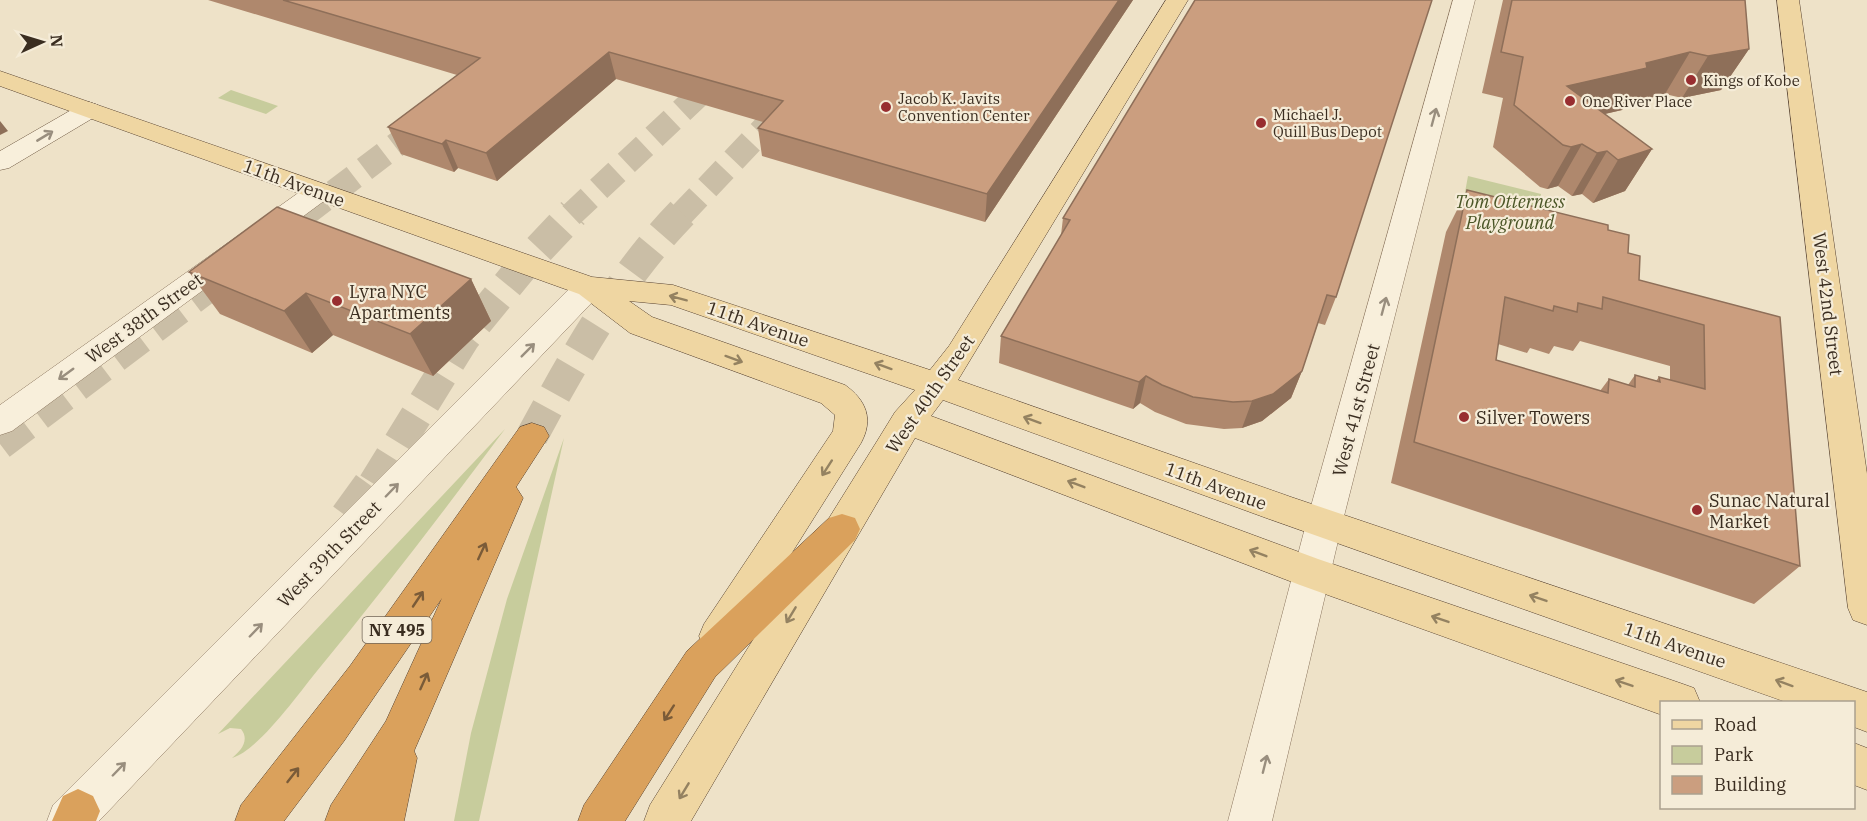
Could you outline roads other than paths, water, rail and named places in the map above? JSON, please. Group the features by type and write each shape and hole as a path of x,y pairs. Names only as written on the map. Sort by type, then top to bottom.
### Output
{"highway":[{"name":"NY 495","path":"257,821 321,739 366,676 532,436 401,735"},
{"path":"600,821 701,664 842,529"},
{"path":"347,821 401,735"},
{"path":"382,821 401,735"}],"main road":[{"name":"West 40th Street","path":"666,821 907,421 938,386 966,344 1177,0"},
{"name":"West 42nd Street","path":"1788,0 1867,608"},
{"name":"11th Avenue","path":"0,78 589,287 673,295 1836,701"},
{"name":"11th Avenue","path":"589,287 641,326 833,394 850,408 853,416 849,434 701,664"},
{"path":"907,421 1313,574 1677,701"}],"street":[{"name":"West 41st Street","path":"1250,821 1324,524 1464,0"},
{"path":"0,162 89,110"},
{"name":"West 38th Street","path":"0,422 318,192"},
{"name":"West 39th Street","path":"74,818 589,287"}],"tunnel":[{"path":"572,214 724,71"},
{"path":"681,215 789,102"},
{"path":"304,215 433,117"},
{"path":"302,216 306,213"},
{"path":"532,436 582,348 618,291 659,238 682,213"},
{"path":"374,484 464,338 523,266 572,214"},
{"path":"0,444 239,263"},
{"path":"349,518 375,482"}],"place":[{"name":"Kings of Kobe","path":"1691,80"},
{"name":"One River Place","path":"1570,101"},
{"name":"Jacob K. Javits Convention Center","path":"886,107"},
{"name":"Michael J. Quill Bus Depot","path":"1261,123"},
{"name":"Lyra NYC Apartments","path":"337,301"},
{"name":"Silver Towers","path":"1464,417"},
{"name":"Sunac Natural Market","path":"1697,510"}],"park label":[{"name":"Tom Otterness Playground","path":"1510,211"}]}
